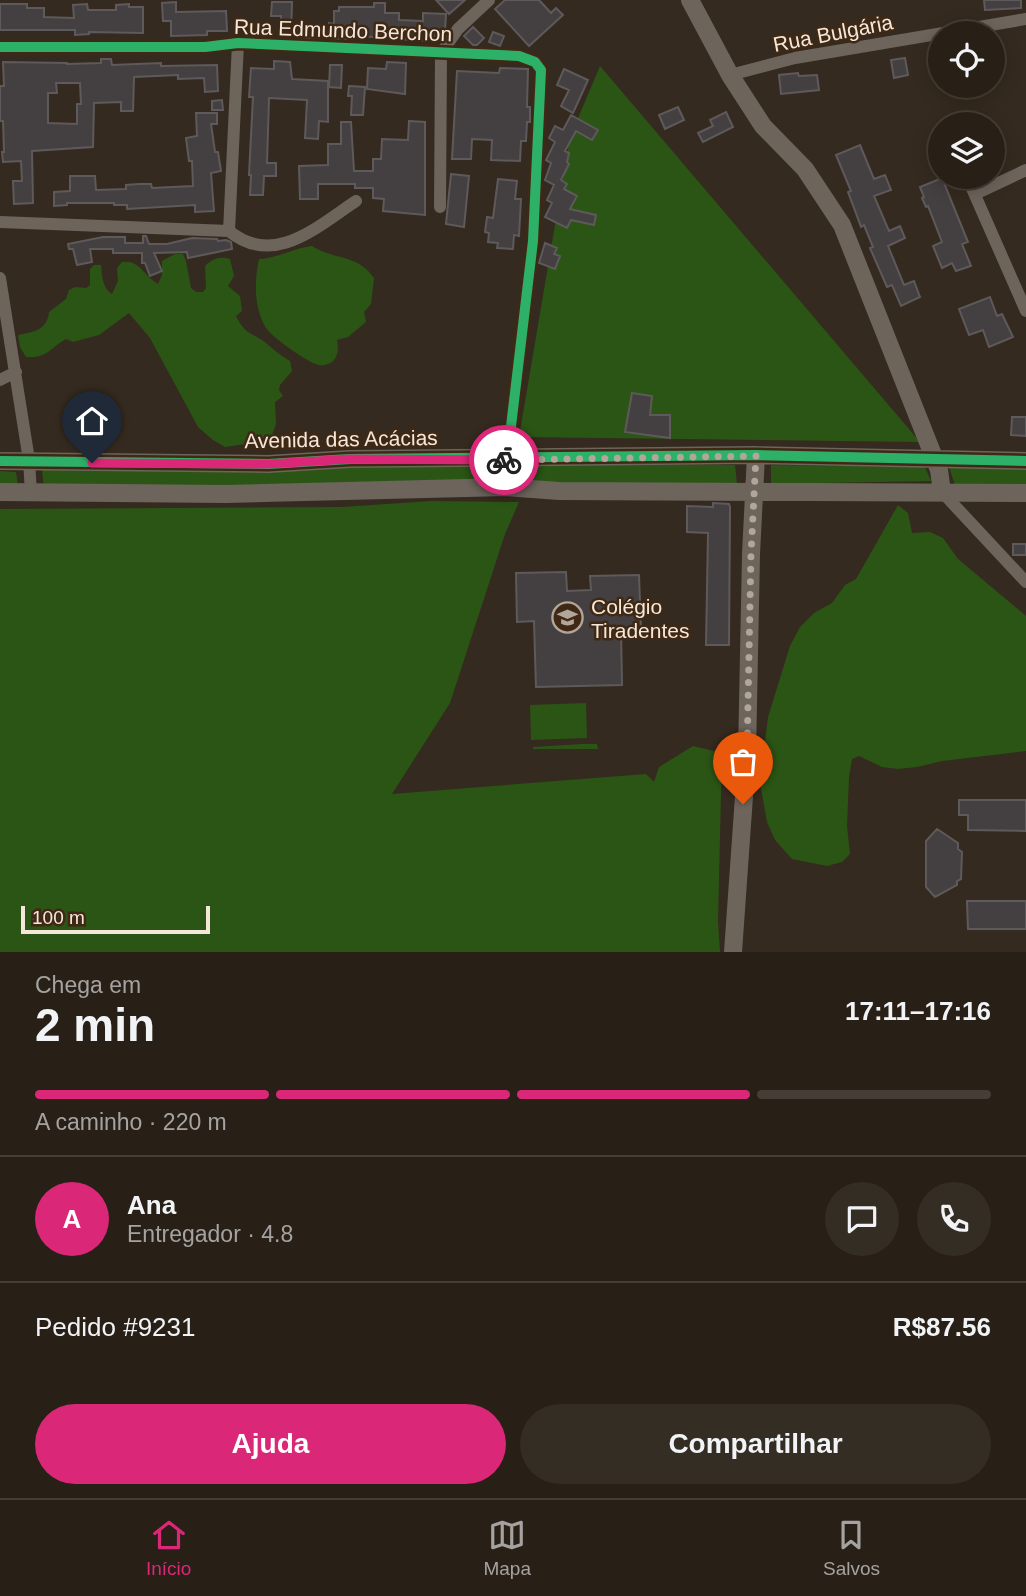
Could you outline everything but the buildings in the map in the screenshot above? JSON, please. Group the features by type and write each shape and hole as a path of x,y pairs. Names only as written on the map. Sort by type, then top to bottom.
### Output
{"street":[{"path":"690,0 730,75 763,126 805,169 842,225 937,465 942,492 1026,582"},
{"path":"440,208 440,53 483,2"},
{"name":"Rua Bulgária","path":"730,75 795,58 1026,19"},
{"path":"229,231 238,43"},
{"name":"Rua Edmundo Berchon","path":"0,47 205,47 238,43 529,58 535,62 541,70 533,241 507,460"},
{"path":"975,194 1026,170"},
{"path":"973,189 1026,311"},
{"path":"0,222 229,231 240,240 251,244 287,243 356,201"},
{"path":"0,278 29,460 31,493"},
{"path":"0,380 16,372"},
{"name":"Avenida das Acácias","path":"0,461 268,464 350,459 507,460 755,473 942,492 1026,492"},
{"path":"506,487 507,460"},
{"name":"Avenida das Acácias","path":"0,492 226,494 506,487 569,491 755,473 1026,461"},
{"path":"733,952 747,754 755,473"}],"green space":[{"path":"600,66 920,442 519,437 570,137"},
{"path":"312,246 353,261 374,278 371,304 364,312 366,322 348,337 337,340 336,358 325,365 307,360 283,344 266,328 256,295 259,259"},
{"path":"175,254 183,254 191,288 196,292 203,292 206,288 205,266 217,258 230,259 234,276 228,286 240,296 242,311 236,316 246,330 290,361 292,371 279,390 283,396 275,402 276,424 272,435 252,443 225,447 213,440 198,427 150,338 129,313 99,335 73,342 66,339 39,356 26,357 20,347 18,335 43,326 49,312 66,299 69,290 90,285 90,269 94,265 101,265 104,285 112,294 118,281 117,268 122,262 133,263 158,284 162,275 162,261"},
{"path":"523,463 735,465 737,484 523,484"},
{"path":"488,465 489,483 44,487 42,470"},
{"path":"771,465 925,467 931,481 771,484"},
{"path":"949,467 1026,467 1026,486 955,485"},
{"path":"0,471 16,472 18,485 0,485"},
{"path":"431,501 519,502 505,534 450,703 392,794 646,774 654,782 659,767 693,746 722,753 718,921 720,952 0,952 0,509 342,507"},
{"path":"898,505 908,513 912,533 930,532 943,538 958,559 1026,616 1026,751 898,769 882,767 859,756 852,759 847,826 850,854 842,862 827,866 792,859 775,840 767,822 760,783 768,717 790,646 800,627 814,613 832,603 845,585 856,579"},
{"path":"586,703 587,738 531,740 530,705"},
{"path":"597,744 598,749 533,749 533,747"}],"cycle path":[{"path":"0,47 205,47 238,43 519,56 535,62 541,70 533,241 506,487"},
{"path":"0,461 268,464 350,459 756,455 1026,461"}],"way so far":[{"path":"504,460 756,456 747,754 743,804"}],"place":[{"name":"Colégio Tiradentes","path":"568,618"}],"route":[{"path":"92,463 268,464 350,459 504,460"}]}
